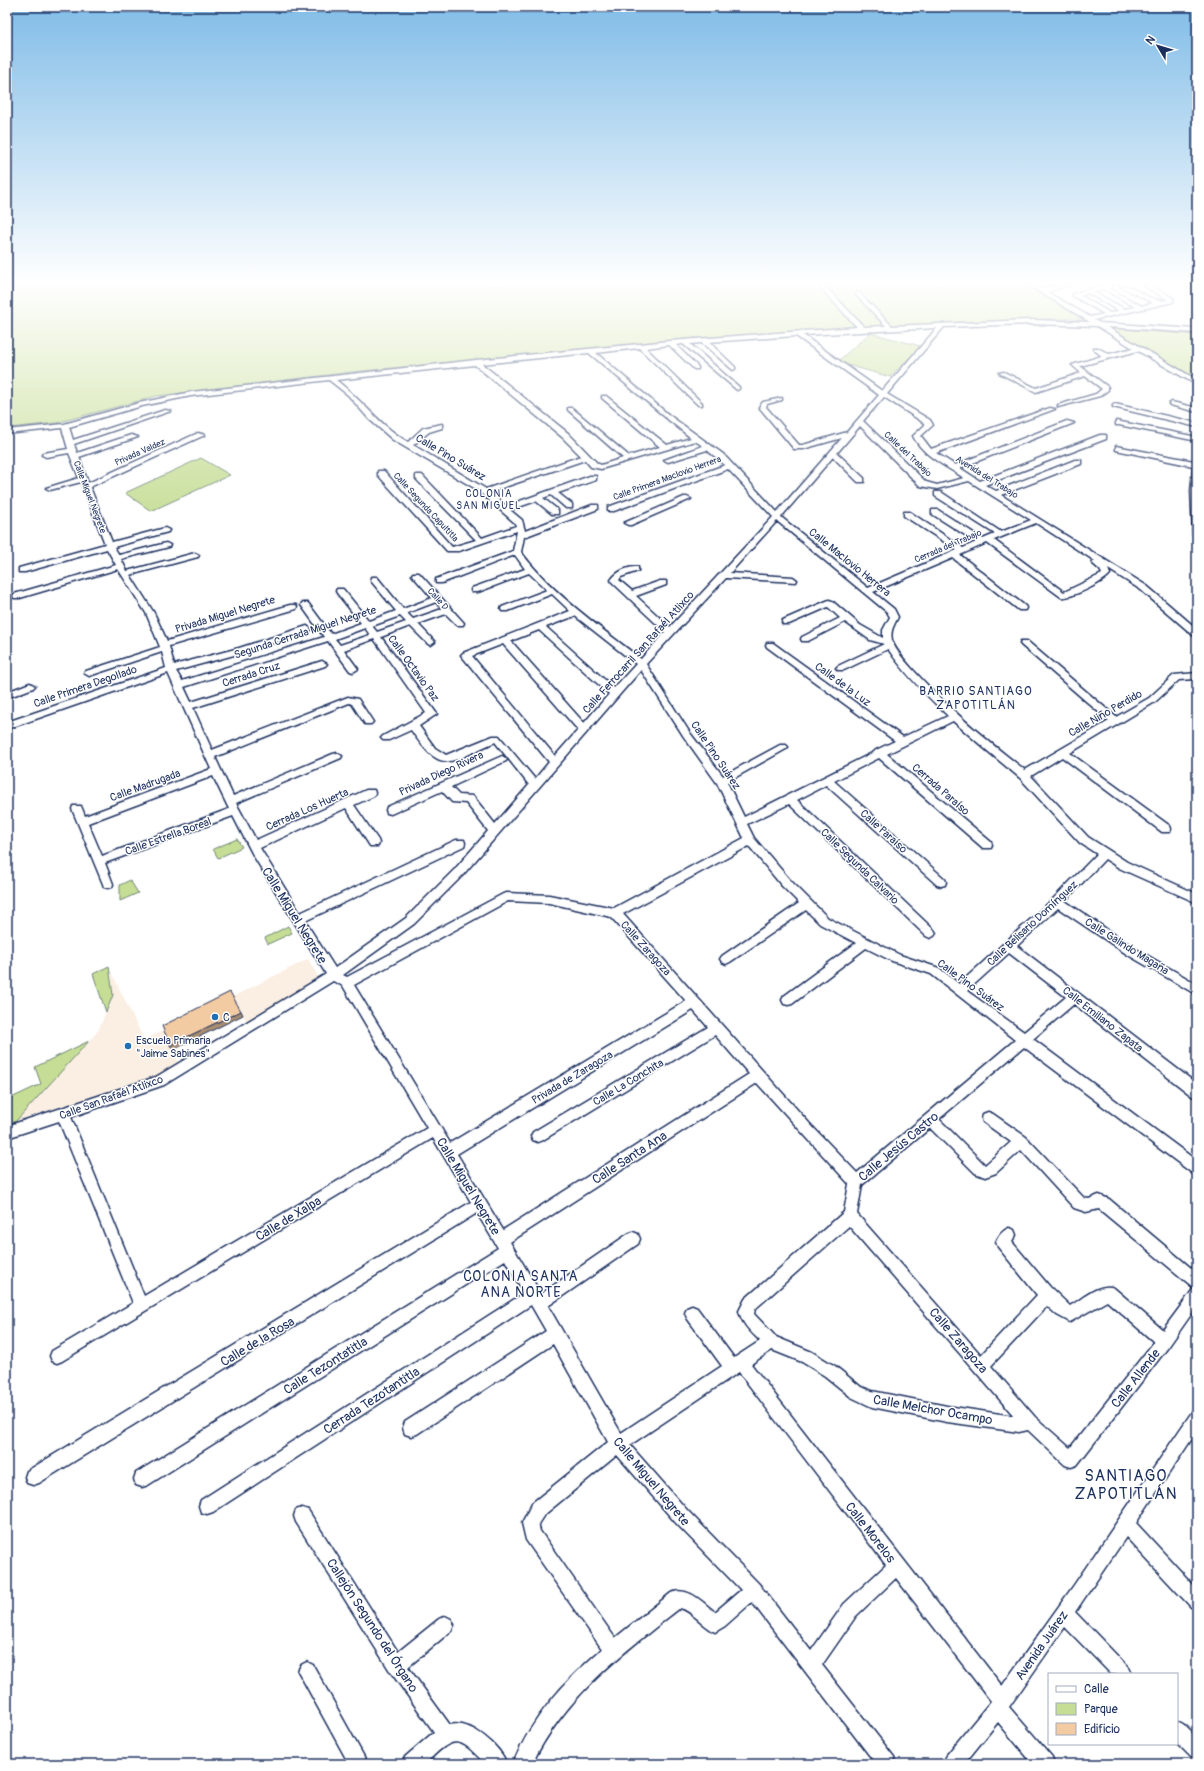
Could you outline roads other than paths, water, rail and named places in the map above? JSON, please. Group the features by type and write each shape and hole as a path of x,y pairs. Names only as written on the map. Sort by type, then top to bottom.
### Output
{"street":[{"path":"7,432 65,426 117,410 171,398 424,368"},
{"path":"483,368 565,435 597,467 665,446 697,438"},
{"name":"Calle Maclovio Herrera","path":"610,368 730,466 777,517 891,611 894,617 887,630 889,643"},
{"path":"662,368 700,404"},
{"path":"714,368 737,388"},
{"name":"Avenida del Trabajo","path":"844,368 878,392 884,394 927,422 929,425 917,436 919,441 931,452 1144,588 1197,634"},
{"name":"Calle Ferrocarril San Rafaél Atlixco","path":"333,975 410,921 458,873 641,664 777,517 907,368"},
{"path":"1060,406 1098,395 1106,390 1106,388 1079,368"},
{"path":"1169,368 1197,384"},
{"path":"1002,373 1036,390 1086,373"},
{"name":"Calle Pino Suárez","path":"330,378 350,394 371,418 408,445 479,487 519,522 520,531"},
{"path":"604,397 665,446"},
{"path":"780,399 765,403 762,407 799,448 850,433"},
{"path":"1172,404 1197,410"},
{"path":"1116,406 1197,425"},
{"path":"570,409 627,458"},
{"path":"931,452 1052,409"},
{"path":"72,450 167,411"},
{"name":"Calle del Trabajo","path":"860,422 923,484 937,487 971,478"},
{"path":"954,468 1070,423"},
{"path":"1119,423 1197,439"},
{"name":"Calle Miguel Negrete","path":"65,426 72,450 109,545 125,574 150,613 165,646 171,669 216,771 254,846 320,956 333,975 347,983 556,1333 618,1444 681,1516 753,1590 887,1764"},
{"path":"408,445 426,430 439,426"},
{"name":"Privada Valdez","path":"50,488 86,483 201,435"},
{"path":"980,484 1103,436"},
{"path":"46,455 134,437"},
{"path":"1135,445 1197,464"},
{"path":"668,460 708,447"},
{"path":"1119,448 1197,464"},
{"path":"833,453 861,480"},
{"path":"484,492 586,457"},
{"path":"996,494 1078,462"},
{"path":"1197,464 1197,535"},
{"name":"Calle Primera Maclovio Herrera","path":"611,509 650,505 730,466"},
{"name":"Calle Segunda Capultitla","path":"381,473 450,549 456,549 481,541"},
{"path":"419,476 481,541 520,531 595,507"},
{"path":"505,509 593,478"},
{"path":"553,493 569,506"},
{"path":"938,494 1000,535"},
{"path":"538,498 554,512"},
{"path":"628,523 650,505 687,499"},
{"path":"935,512 985,541 1061,594 1066,595 1102,578 1106,574 1104,569 1090,560"},
{"path":"907,514 963,550"},
{"name":"Cerrada del Trabajo","path":"868,591 1037,520"},
{"path":"22,570 165,530"},
{"path":"439,581 517,552 520,531"},
{"path":"17,596 166,545"},
{"name":"Calle Pino Suárez","path":"517,552 530,570 576,612 641,664 687,735 721,781 750,840 786,883 824,921 896,958 935,971 959,991 1197,1169"},
{"path":"954,554 1022,608"},
{"path":"125,574 195,555"},
{"path":"635,569 615,577 615,580 670,632"},
{"path":"475,590 530,570"},
{"name":"Calle D","path":"416,574 460,623"},
{"path":"723,575 793,580"},
{"path":"374,578 402,613 431,642"},
{"path":"630,595 663,582"},
{"name":"Calle Octavio Paz","path":"340,591 376,636 432,714 413,725"},
{"path":"505,609 553,591"},
{"name":"Segunda Cerrada Miguel Negrete","path":"179,685 329,638 438,599"},
{"path":"786,622 829,603 871,636 879,641 889,643 902,663 914,677 987,746 1024,775 1084,840 1103,854 1123,865 1197,899"},
{"path":"305,605 353,669"},
{"name":"Privada Miguel Negrete","path":"89,673 165,646 293,607"},
{"path":"338,649 413,624 448,610"},
{"path":"555,763 466,655 576,612"},
{"path":"805,639 847,618"},
{"path":"540,626 607,688 616,694"},
{"name":"Calle Primera Degollado","path":"7,726 171,669 307,629"},
{"path":"505,640 584,730"},
{"path":"841,668 889,643"},
{"path":"1024,643 1115,721"},
{"name":"Calle de la Luz","path":"770,645 901,741"},
{"name":"Cerrada Cruz","path":"188,706 322,664"},
{"name":"Calle Niño Perdido","path":"1024,775 1152,700 1176,677 1197,676"},
{"path":"7,695 30,686"},
{"path":"209,755 348,700 355,701 368,722"},
{"path":"742,822 790,799 901,741 955,716"},
{"path":"386,738 413,725 435,753 441,758 447,759 496,738 500,741 535,786"},
{"path":"721,781 783,747"},
{"name":"Cerrada Paraíso","path":"879,752 987,845"},
{"path":"1062,752 1166,829"},
{"name":"Calle Estrella Boreal","path":"100,861 233,806 337,756"},
{"name":"Privada Diego Rivera","path":"391,810 502,759"},
{"name":"Calle Madrugada","path":"82,821 216,771"},
{"name":"Calle Paraíso","path":"826,779 942,882"},
{"path":"444,786 456,799 469,799 494,831"},
{"name":"Cerrada Los Huerta","path":"254,846 370,793"},
{"name":"Calle Segunda Calvario","path":"790,799 930,933"},
{"path":"348,804 374,843"},
{"path":"77,809 100,861 108,884"},
{"path":"615,913 750,840"},
{"path":"298,920 460,842"},
{"name":"Calle Belisario Domínguez","path":"959,991 1057,902 1103,854"},
{"name":"Calle Zaragoza","path":"347,983 507,897 549,899 615,913 695,1002 804,1128 856,1182"},
{"name":"Calle Galindo Magaña","path":"1057,902 1132,952 1197,990"},
{"path":"726,959 807,904"},
{"path":"788,1000 866,942"},
{"name":"Calle Emiliano Zapata","path":"1010,946 1197,1092"},
{"name":"Calle San Rafaél Atlixco","path":"7,1132 160,1081 333,975"},
{"name":"Calle Jesús Castro","path":"850,1216 856,1182 1075,996"},
{"name":"Privada de Zaragoza","path":"448,1152 695,1002"},
{"name":"Calle La Conchita","path":"538,1136 717,1028"},
{"name":"Calle Santa Ana","path":"504,1245 758,1075"},
{"path":"63,1114 141,1305"},
{"path":"988,1118 1020,1141 1079,1203 1088,1207 1100,1202 1104,1204 1197,1282"},
{"path":"930,1119 980,1169 985,1171 992,1169 1020,1141"},
{"name":"Calle de Xalpa","path":"57,1356 435,1130"},
{"name":"Calle de la Rosa","path":"33,1477 480,1204"},
{"name":"Calle Zaragoza","path":"850,1216 1030,1422 1071,1459"},
{"name":"Calle Melchor Ocampo","path":"850,1216 750,1304 746,1311 748,1318 771,1342 807,1357 830,1371 856,1392 872,1399 947,1414 1019,1424 1030,1422"},
{"path":"1009,1235 1003,1242 1065,1312 1070,1315 1104,1294 1109,1293 1164,1341"},
{"name":"Cerrada Tezotantitla","path":"207,1506 536,1299 633,1240"},
{"name":"Calle Tezontatitla","path":"142,1479 504,1245"},
{"path":"981,1366 1048,1294"},
{"name":"Calle Allende","path":"1071,1459 1164,1341 1197,1294"},
{"name":"Calle Morelos","path":"692,1313 737,1366 897,1566 1045,1764"},
{"path":"411,1428 556,1333"},
{"path":"612,1649 532,1534 530,1523 538,1509 618,1444 771,1342"},
{"name":"Avenida Juárez","path":"952,1764 1000,1704 1094,1570 1197,1417"},
{"name":"Callejón Segundo del Órgano","path":"302,1516 396,1665 446,1734"},
{"path":"1125,1523 1197,1601"},
{"path":"811,1666 850,1610 897,1566"},
{"path":"522,1764 529,1745 561,1700 596,1663 612,1649 677,1599 683,1599 691,1603 707,1619 714,1623 753,1590"},
{"path":"1064,1613 1122,1673"},
{"path":"396,1665 445,1625"},
{"path":"307,1671 359,1764"},
{"path":"1178,1731 1197,1751"},
{"path":"412,1764 446,1734 456,1732 469,1736 498,1764"}],"place":[{"name":"C","path":"215,1017"},
{"name":"Escuela Primaria \"Jaime Sabines\"","path":"128,1046"}],"district":[{"name":"COLONIA SAN MIGUEL","path":"489,498"},
{"name":"BARRIO SANTIAGO ZAPOTITLÁN","path":"976,698"},
{"name":"COLONIA SANTA ANA NORTE","path":"521,1284"},
{"name":"SANTIAGO ZAPOTITLÁN","path":"1126,1484"}]}
